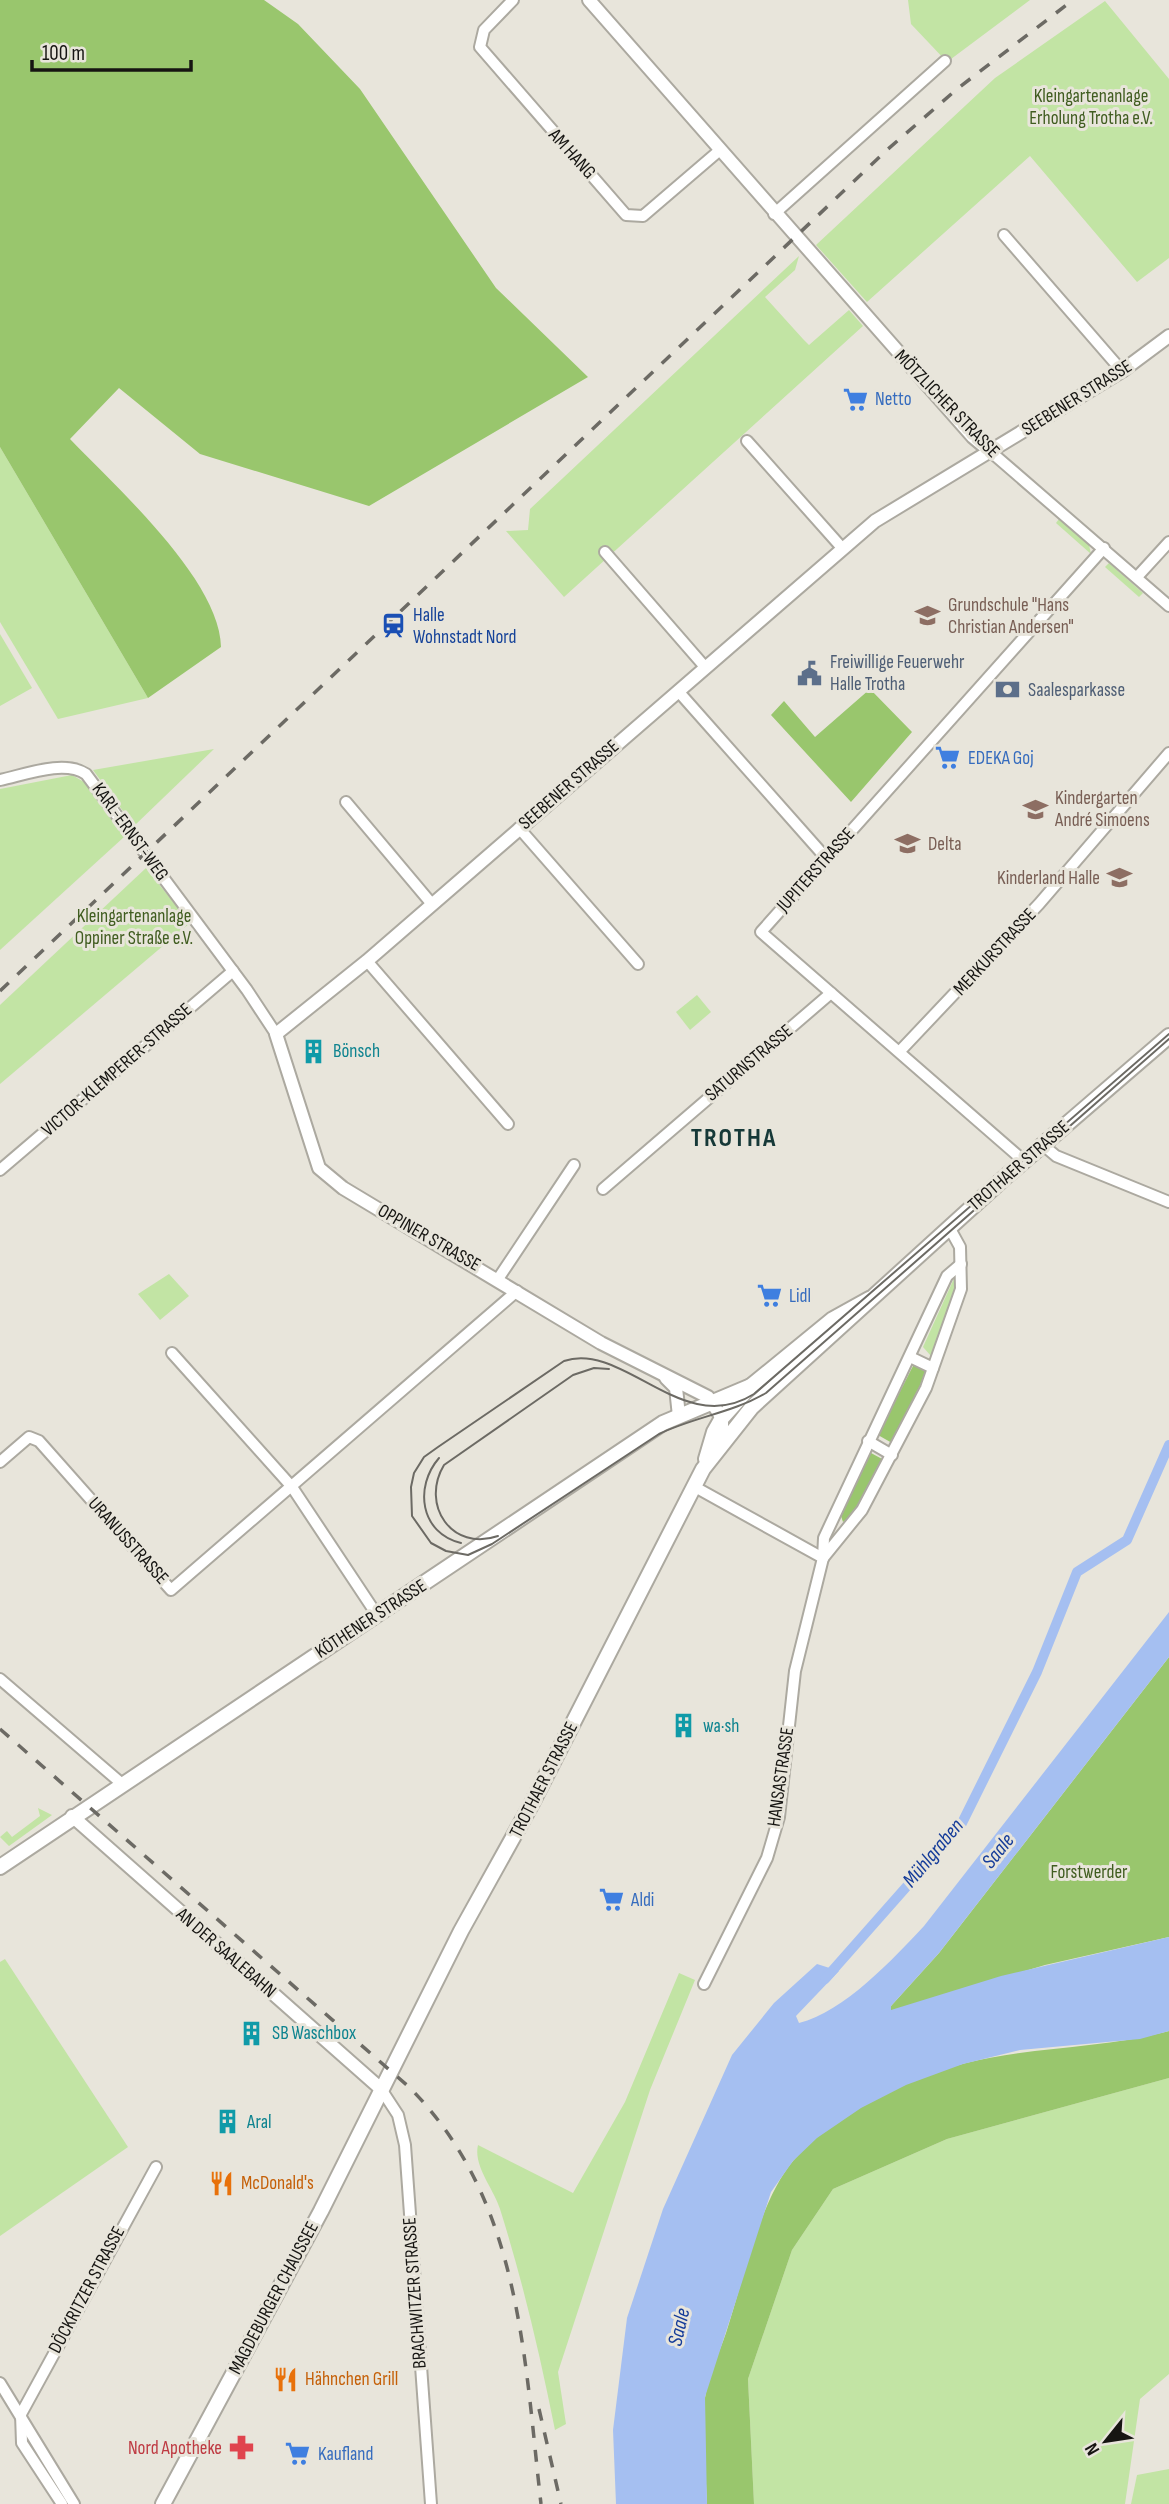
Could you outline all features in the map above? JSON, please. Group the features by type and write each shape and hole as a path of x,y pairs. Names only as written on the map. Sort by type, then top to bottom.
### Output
{"main road":[{"name":"TROTHAER STRASSE","path":"381,2089 695,1487 714,1432 722,1418 751,1387 833,1318 870,1298 1169,1036"},
{"name":"TROTHAER STRASSE","path":"703,1469 752,1407 863,1310 870,1298"},
{"name":"KÖTHENER STRASSE","path":"0,1867 121,1783 461,1560 493,1534 679,1416 751,1387"},
{"name":"MAGDEBURGER CHAUSSEE","path":"163,2504 321,2211 381,2089"}],"street":[{"name":"AM HANG","path":"513,0 484,30 480,47 626,215 643,216 720,150"},
{"name":"MÖTZLICHER STRASSE","path":"589,0 774,214 973,437 1169,606"},
{"path":"774,214 945,61"},
{"path":"1004,234 1122,370"},
{"name":"SEEBENER STRASSE","path":"276,1034 367,961 843,549 902,503 991,452 1122,370 1169,336"},
{"path":"747,441 843,549"},
{"path":"1137,577 1169,542"},
{"name":"JUPITERSTRASSE","path":"1024,1161 761,932 1104,548"},
{"path":"605,552 705,667"},
{"path":"678,691 826,858"},
{"name":"MERKURSTRASSE","path":"900,1051 1039,904 1169,753"},
{"name":"KARL-ERNST-WEG","path":"0,780 59,769 79,769 92,780 233,971 276,1034"},
{"path":"346,802 431,903"},
{"path":"519,828 638,964"},
{"path":"367,961 508,1124"},
{"name":"VICTOR-KLEMPERER-STRASSE","path":"0,1170 233,971"},
{"name":"SATURNSTRASSE","path":"603,1189 831,993"},
{"name":"OPPINER STRASSE","path":"276,1034 319,1168 343,1188 601,1343 699,1391 713,1403 722,1418"},
{"path":"1044,1145 1056,1156 1169,1202"},
{"path":"498,1279 574,1165"},
{"path":"695,1487 823,1558 862,1510 892,1455 933,1368 961,1289 960,1247 949,1227"},
{"name":"HANSASTRASSE","path":"704,1984 767,1858 779,1817 794,1671 823,1558 824,1538 947,1276 961,1264"},
{"name":"URANUSSTRASSE","path":"0,1462 29,1437 39,1441 171,1590 517,1291"},
{"path":"172,1353 292,1487 377,1615"},
{"path":"910,1357 933,1368"},
{"path":"664,1375 676,1388 679,1416"},
{"path":"722,1418 722,1444"},
{"path":"868,1441 892,1455"},
{"path":"831,1522 845,1531"},
{"path":"0,1679 121,1783"},
{"name":"AN DER SAALEBAHN","path":"72,1816 381,2089"},
{"name":"BRACHWITZER STRASSE","path":"381,2089 398,2115 405,2145 431,2504"},
{"name":"DÖCKRITZER STRASSE","path":"21,2414 145,2181 156,2167"},
{"path":"0,2383 74,2504"},
{"path":"21,2414 22,2443 62,2504"}],"green space":[{"path":"0,0 264,0 298,24 360,89 496,288 588,377 369,506 200,454 119,388 70,439 138,508 185,564 216,621 221,647 148,698 0,447"},
{"path":"908,0 1030,0 947,62 911,24"},
{"name":"Kleingartenanlage Erholung Trotha e.V.","path":"1105,1 1169,79 1169,258 1137,282 1030,156 867,302 816,245 995,78"},
{"path":"799,256 795,270 765,297 803,339 809,345 849,310 863,326 564,597 506,531 528,530 530,509"},
{"path":"0,447 148,698 58,719 0,622"},
{"path":"1059,519 1089,545 1091,554 1056,523"},
{"path":"1109,563 1143,593 1139,597 1105,567"},
{"path":"0,634 32,688 0,706"},
{"path":"870,689 912,732 851,802 771,715 784,701 815,737"},
{"path":"214,749 134,826 93,770"},
{"name":"Kleingartenanlage Oppiner Straße e.V.","path":"72,775 84,782 124,837 0,950 0,789"},
{"name":"Kleingartenanlage Oppiner Straße e.V.","path":"146,868 190,923 0,1084 0,1005"},
{"path":"697,995 711,1012 690,1030 676,1012"},
{"path":"169,1274 189,1296 160,1320 138,1294"},
{"path":"956,1274 958,1285 936,1351 931,1356 923,1347"},
{"path":"914,1364 928,1369 892,1443 878,1435"},
{"path":"871,1453 884,1460 853,1515 843,1522 840,1513"},
{"name":"Forstwerder","path":"1169,1657 1169,1937 1045,1965 891,2011 891,2006 939,1953"},
{"path":"38,1808 52,1815 9,1846 0,1837 7,1831 12,1837 40,1816"},
{"path":"5,1959 128,2147 0,2236 0,1962"},
{"path":"679,1973 695,1980 650,2090 558,2372 566,2424 555,2430 516,2264 500,2209 478,2161 478,2145 573,2193 625,2102"},
{"path":"1169,2031 1169,2078 947,2139 833,2189 792,2250 748,2379 754,2504 707,2504 703,2424 709,2382 761,2220 781,2178 809,2144 872,2100 944,2069 991,2057 1119,2041"},
{"path":"1169,2078 1169,2374 1140,2399 1125,2504 754,2504 748,2379 792,2250 833,2189 947,2139"},
{"path":"1169,2469 1169,2504 1131,2504 1137,2475"}],"water":[{"name":"Saale","path":"1169,1612 1169,1657 939,1953 891,2006 891,2010 1001,1976 1169,1937 1169,2031 1140,2039 1020,2050 963,2064 906,2085 861,2108 817,2138 793,2161 771,2192 705,2397 707,2504 616,2504 613,2430 627,2318 663,2209 732,2055 774,2003 817,1964 839,1971 796,2016 799,2023 833,2008 867,1983 898,1954 924,1926"}],"waterway":[{"name":"Mühlgraben","path":"825,1979 961,1825 1037,1672 1077,1572 1127,1540 1169,1445"}],"tram line":[{"path":"1169,1034 754,1394 728,1405 703,1405 679,1398 609,1364 586,1359 564,1361 424,1457 414,1473 411,1487 412,1516 431,1543 446,1551 468,1555 492,1544 659,1434 766,1393 1169,1039"},
{"path":"498,1536 481,1539 467,1537 454,1531 445,1521 438,1509 436,1495 444,1465 573,1375 594,1368 609,1369"},
{"path":"439,1458 426,1482 425,1508 437,1530 447,1538 461,1543"}],"railway":[{"path":"0,991 888,149 957,89 1073,0"},
{"path":"0,1729 409,2087 446,2131 474,2179 496,2229 511,2282 529,2392 541,2504"},
{"path":"539,2409 561,2504"}],"place":[{"name":"Netto","path":"855,399"},
{"name":"Grundschule \"Hans Christian Andersen\"","path":"928,616"},
{"name":"Halle Wohnstadt Nord","path":"393,626"},
{"name":"Freiwillige Feuerwehr Halle Trotha","path":"810,673"},
{"name":"Saalesparkasse","path":"1008,690"},
{"name":"EDEKA Goj","path":"948,758"},
{"name":"Kindergarten André Simoens","path":"1035,809"},
{"name":"Delta","path":"908,844"},
{"name":"Kinderland Halle","path":"1120,878"},
{"name":"Bönsch","path":"313,1051"},
{"name":"Lidl","path":"769,1296"},
{"name":"wa·sh","path":"683,1726"},
{"name":"Aldi","path":"611,1900"},
{"name":"SB Waschbox","path":"252,2033"},
{"name":"Aral","path":"227,2122"},
{"name":"McDonald's","path":"221,2183"},
{"name":"Hähnchen Grill","path":"285,2379"},
{"name":"Nord Apotheke","path":"242,2448"},
{"name":"Kaufland","path":"298,2454"}],"district":[{"name":"TROTHA","path":"734,1138"}]}
